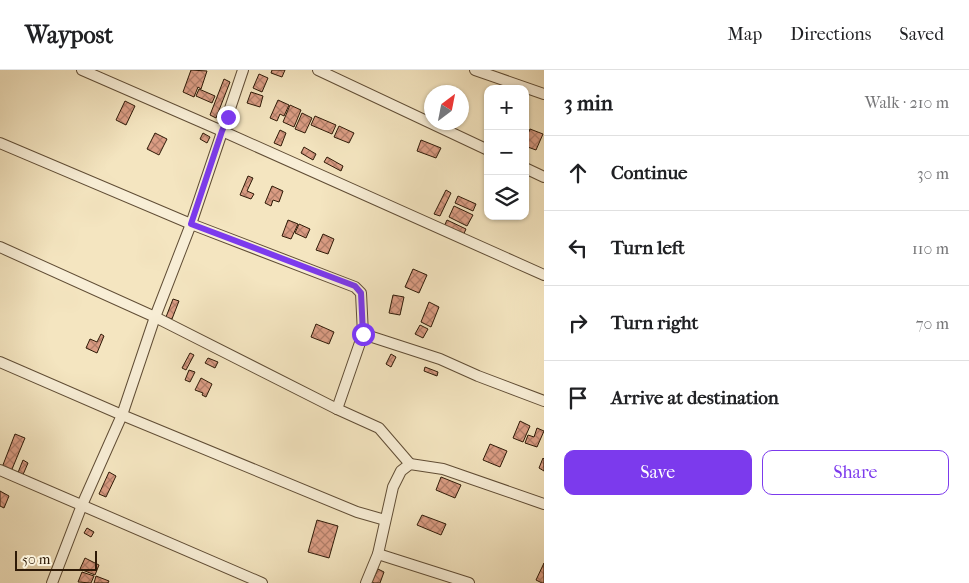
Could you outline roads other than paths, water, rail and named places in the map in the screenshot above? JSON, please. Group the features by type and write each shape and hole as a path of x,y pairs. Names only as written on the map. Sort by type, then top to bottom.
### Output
{"street":[{"path":"82,70 544,276"},
{"path":"52,583 82,506 122,415 155,317 191,224 242,70"},
{"path":"318,70 484,148"},
{"path":"475,70 544,94"},
{"path":"0,143 191,224 355,286 361,293 363,334 337,409"},
{"path":"529,170 544,177"},
{"path":"0,247 155,317 337,409 379,428 410,464 443,469 544,504"},
{"path":"363,334 440,359 478,376 544,400"},
{"path":"0,362 122,415 357,512 385,520"},
{"path":"366,583 378,554 393,486 401,470 410,464"},
{"path":"0,470 262,583"},
{"path":"378,554 469,583"}]}
